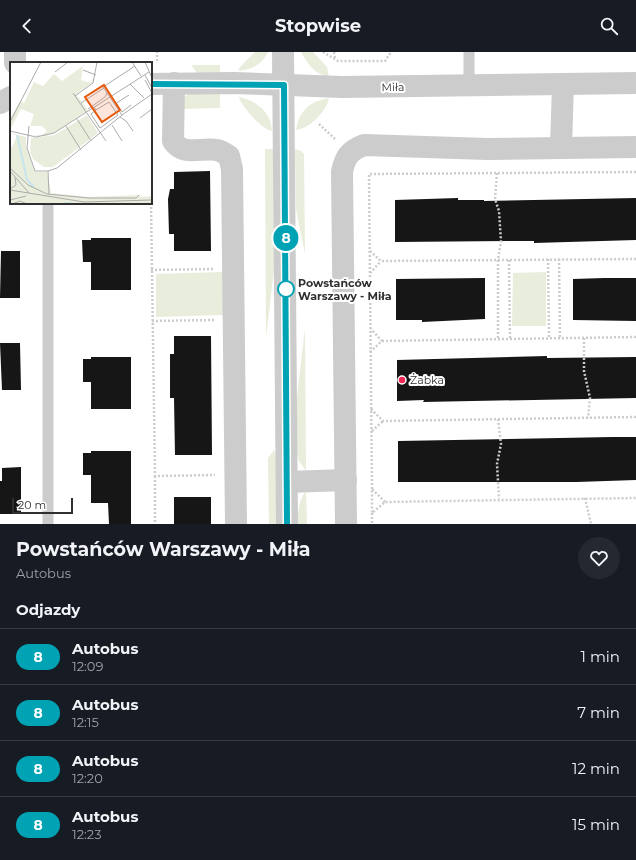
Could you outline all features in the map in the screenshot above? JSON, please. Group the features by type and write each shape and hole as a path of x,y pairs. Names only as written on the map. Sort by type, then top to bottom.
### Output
{"street":[{"path":"284,52 287,524"},
{"name":"Miła","path":"152,84 337,87 636,83"},
{"path":"174,84 173,141 178,148 185,150 218,150 229,156 232,169 236,524"},
{"path":"561,148 563,84"},
{"path":"0,103 10,98"},
{"path":"346,524 342,172 345,157 352,150 364,145 487,149 636,146"},
{"path":"287,482 346,480"}],"lane":[{"path":"469,52 469,86"},
{"path":"48,204 48,524"}],"path":[{"path":"157,52 157,61"},
{"path":"323,52 338,61 385,61 391,52"},
{"path":"334,52 335,59"},
{"path":"372,524 372,410 368,174 636,172"},
{"path":"497,173 496,199 499,211 501,241 498,260 498,339"},
{"path":"150,204 155,524"},
{"path":"370,251 381,261 636,259"},
{"path":"548,259 549,338"},
{"path":"559,259 560,338"},
{"path":"509,260 510,339"},
{"path":"370,273 381,261"},
{"path":"151,270 233,269"},
{"path":"152,321 234,319"},
{"path":"370,328 382,341"},
{"path":"370,352 382,341 636,337"},
{"path":"584,338 584,371 590,398 588,418"},
{"path":"372,410 383,421"},
{"path":"372,432 383,421 636,417"},
{"path":"498,420 501,444 496,464 499,499"},
{"path":"155,476 235,475"},
{"path":"372,489 385,502"},
{"path":"585,498 591,524"},
{"path":"372,513 385,502 636,498"}],"green space":[{"path":"255,52 268,52 263,60 256,66 238,71 240,67"},
{"path":"301,52 313,52 327,67 329,77 320,74 312,68"},
{"path":"191,65 220,65 220,73 197,73"},
{"path":"188,94 220,94 220,108 180,109 184,98"},
{"path":"239,97 251,101 262,108 269,118 272,131 263,127 252,117"},
{"path":"329,98 328,103 321,114 312,123 296,130 300,117 306,108 322,99"},
{"path":"265,149 273,149 274,270 266,338"},
{"path":"295,149 304,154 305,254 296,209"},
{"path":"223,272 224,315 156,317 156,274"},
{"path":"546,272 546,326 512,326 513,273"},
{"path":"305,328 306,471 299,461 297,453 297,396"},
{"path":"274,450 277,460 277,524 269,524 268,458"},
{"path":"306,491 307,524 298,524 299,507 301,499"}],"building":[{"path":"210,171 211,251 174,251 174,234 169,234 168,199 170,189 174,189 174,172"},
{"path":"458,198 458,200 484,201 636,198 636,240 534,243 534,241 395,242 395,200"},
{"path":"91,238 131,238 131,290 91,290 91,262 83,262 82,240 91,240"},
{"path":"1,251 20,251 20,298 0,298"},
{"path":"485,278 485,319 422,322 422,320 396,320 396,279"},
{"path":"636,278 636,321 573,320 573,279"},
{"path":"174,336 211,336 212,455 175,455 174,398 170,398 170,354 174,354"},
{"path":"0,343 20,343 21,390 2,390"},
{"path":"547,356 547,358 636,357 636,398 423,402 424,400 397,401 397,360"},
{"path":"91,357 131,357 131,409 91,409 91,382 83,382 83,359 91,359"},
{"path":"636,437 636,480 577,482 398,482 398,441"},
{"path":"91,451 131,451 131,524 109,524 108,503 91,503 91,475 83,475 83,453 91,453"},
{"path":"21,467 21,514 0,514 0,481 2,481 2,468"},
{"path":"174,497 211,497 211,524 174,524"}],"bus line":[{"name":"8","path":"152,84 234,83 284,85 287,524"}],"place":[{"name":"Powstańców Warszawy - Miła","path":"286,289"},
{"name":"Żabka","path":"402,380"}]}
